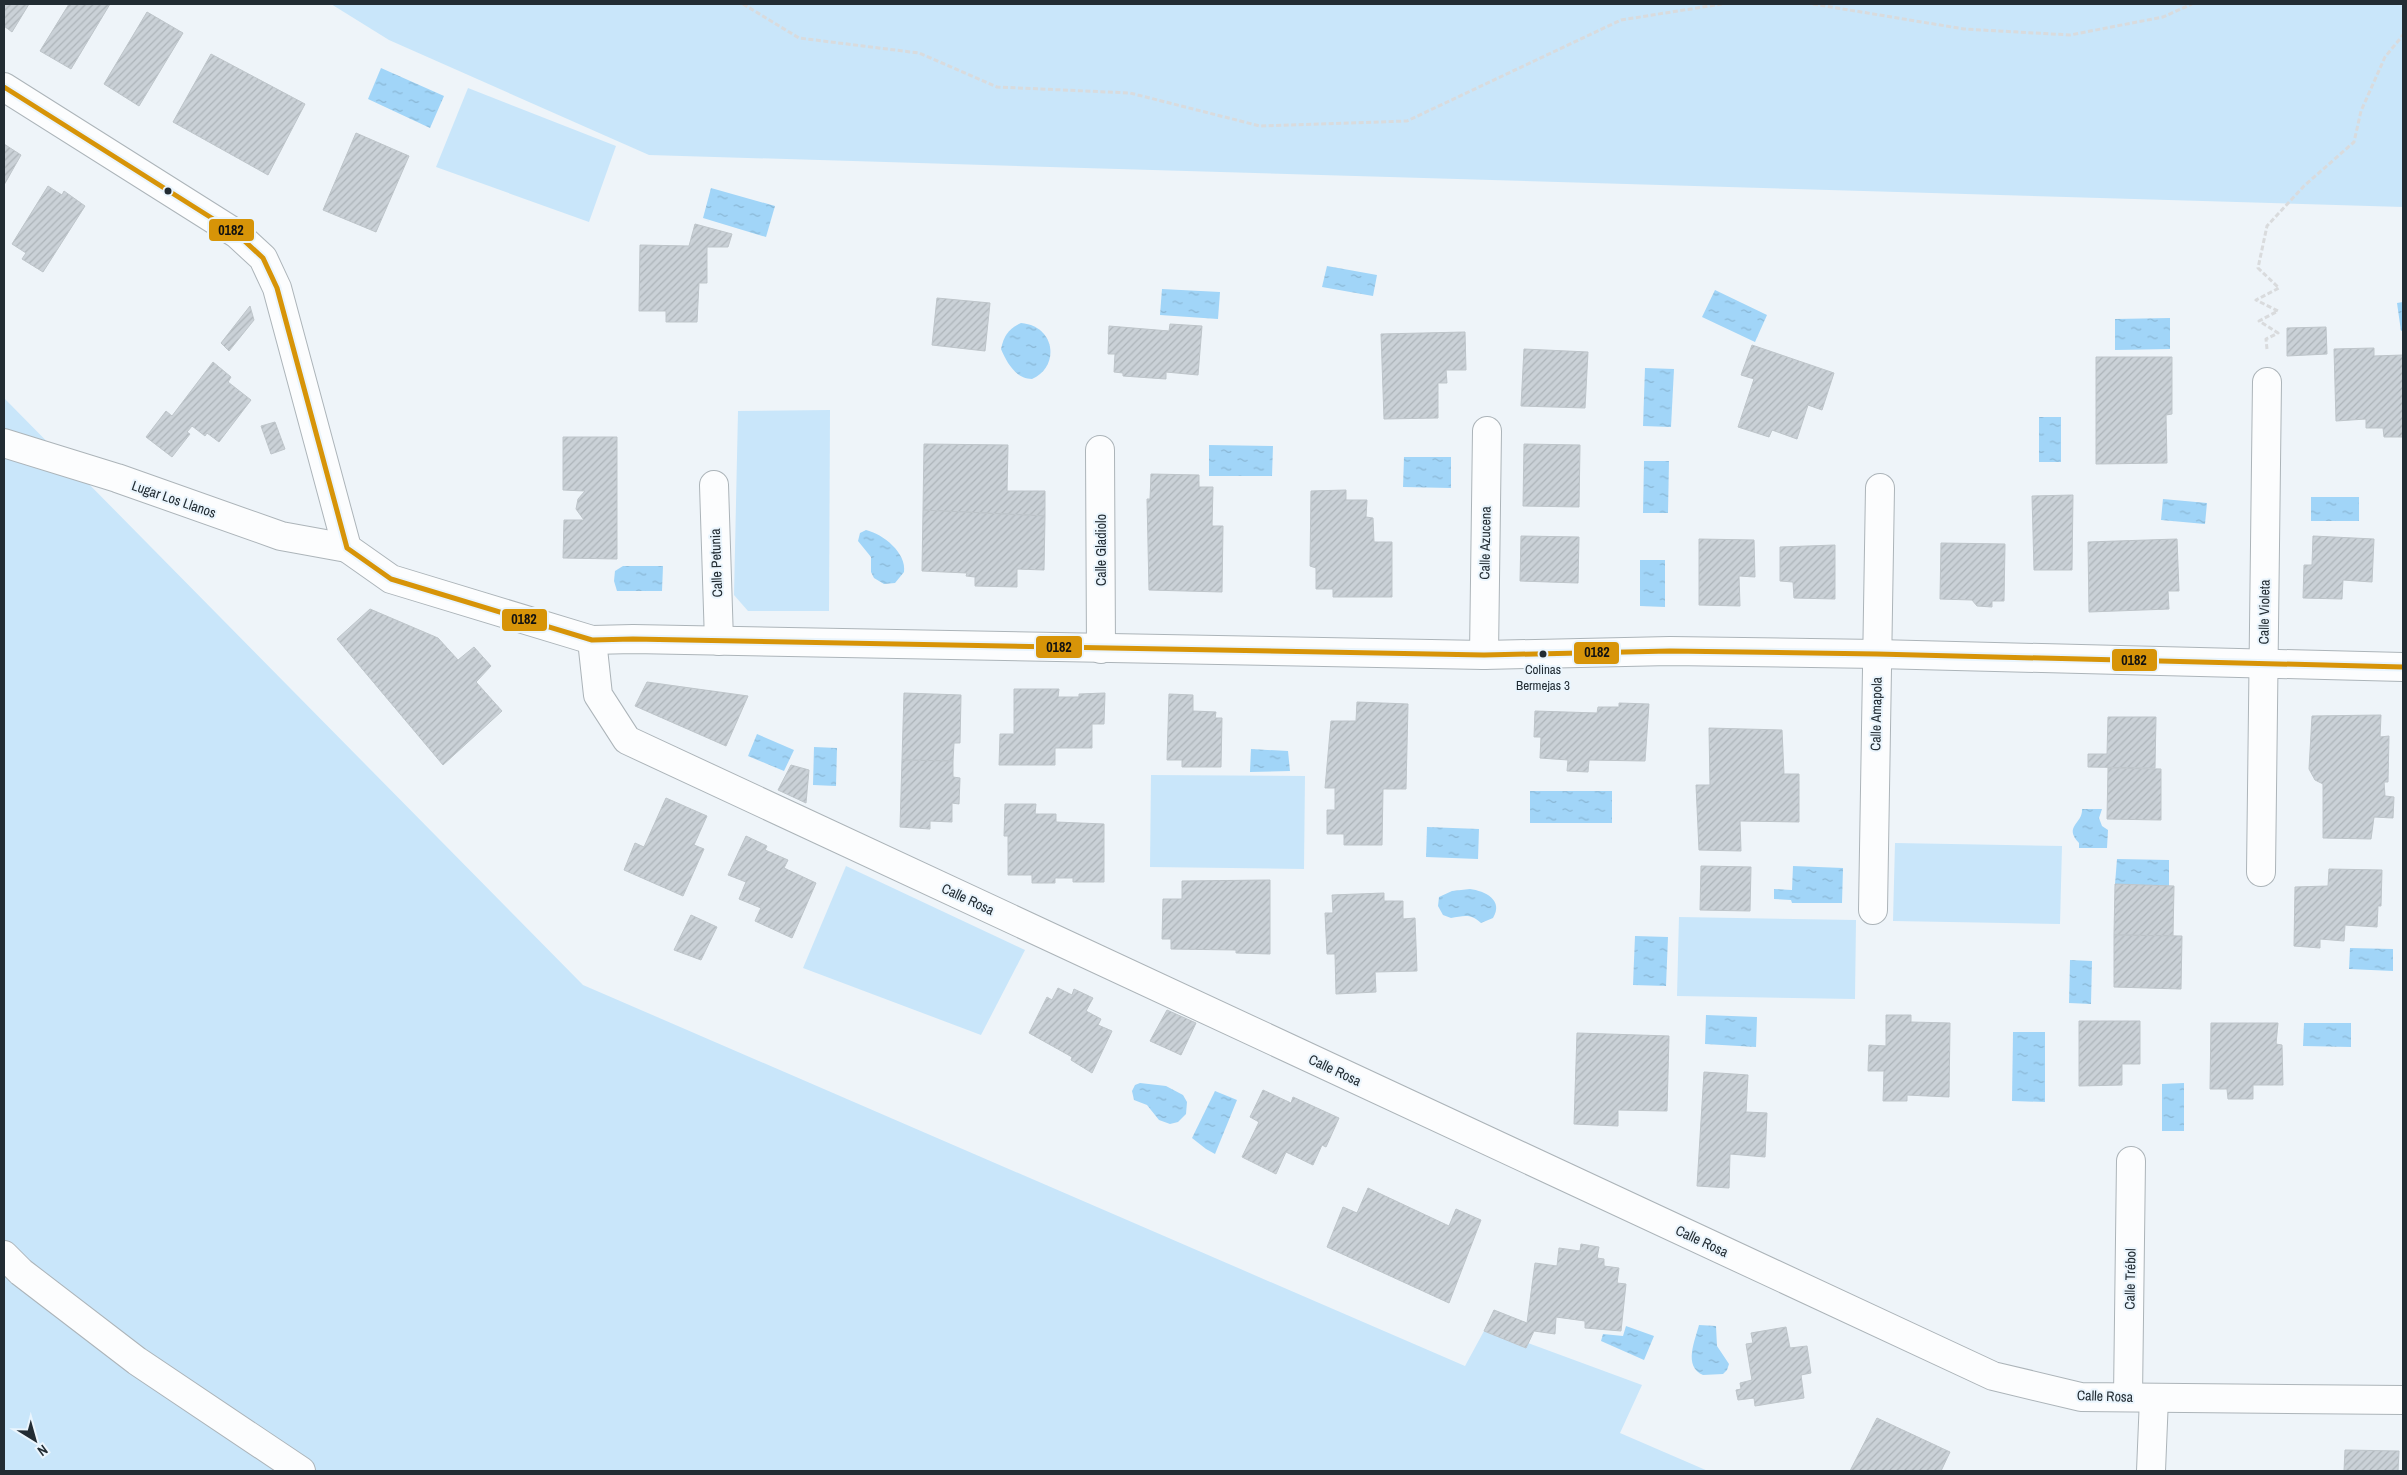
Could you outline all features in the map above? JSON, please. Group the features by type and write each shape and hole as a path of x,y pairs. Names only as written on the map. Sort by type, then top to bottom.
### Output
{"street":[{"path":"4,88 237,234 263,258 277,288 347,548 391,579 592,640 633,639 1484,655 1670,652 1877,654 2403,667"},
{"name":"Calle Violeta","path":"2260,872 2267,382"},
{"name":"Calle Azucena","path":"1484,655 1487,431"},
{"name":"Lugar Los Llanos","path":"4,443 116,478 280,536 347,548"},
{"name":"Calle Gladiolo","path":"1100,450 1101,649"},
{"name":"Calle Petunia","path":"714,485 719,641"},
{"name":"Calle Amapola","path":"1873,910 1880,488"},
{"name":"Calle Rosa","path":"592,640 598,695 627,740 1993,1376 2081,1397 2403,1400"},
{"name":"Calle Trébol","path":"2128,1398 2131,1162"},
{"path":"4,1255 21,1272 137,1361 301,1471"},
{"path":"2151,1471 2154,1398"}],"path":[{"path":"743,4 799,38 919,53 997,88 1130,93 1260,126 1407,121 1621,20 1722,4"},
{"path":"1813,4 1964,30 2070,36 2163,17 2192,4"},
{"path":"2266,339 2278,333 2259,320 2278,311 2256,300 2279,288 2258,268 2267,226 2304,186 2354,142 2361,110 2385,57 2403,36"}],"shaded area":[{"path":"331,4 2403,4 2403,207 649,155 389,40"},
{"path":"468,88 616,146 589,222 436,167"},
{"path":"4,398 583,985 1465,1366 1484,1331 1526,1348 1528,1343 1642,1385 1620,1433 1708,1471 4,1471"},
{"path":"830,410 829,611 748,611 734,595 738,411"},
{"path":"1151,775 1305,776 1304,869 1150,867"},
{"path":"1895,843 2062,846 2060,924 1893,921"},
{"path":"846,866 1025,950 981,1035 803,968"},
{"path":"1679,917 1856,920 1855,999 1677,996"}],"water":[{"path":"381,68 444,96 430,128 368,99"},
{"path":"711,188 775,206 766,237 703,218"},
{"path":"1327,266 1377,275 1373,296 1322,287"},
{"path":"1162,289 1220,292 1218,319 1160,315"},
{"path":"1715,290 1767,315 1755,342 1702,317"},
{"path":"2403,302 2403,330 2401,331 2397,303"},
{"path":"2170,318 2170,349 2115,350 2115,319"},
{"path":"1021,323 1033,326 1041,331 1047,339 1050,348 1047,366 1032,379 1017,373 1009,365 1001,349 1008,333"},
{"path":"1645,368 1674,369 1671,427 1643,426"},
{"path":"2039,417 2061,417 2061,462 2039,462"},
{"path":"1209,445 1273,446 1272,476 1209,476"},
{"path":"1404,457 1451,457 1451,488 1403,487"},
{"path":"1644,461 1669,461 1668,513 1643,513"},
{"path":"2311,497 2359,497 2359,521 2311,521"},
{"path":"2163,499 2207,503 2205,524 2161,520"},
{"path":"866,530 886,540 898,551 902,558 904,572 895,583 884,584 874,578 871,572 871,557 858,541 860,533"},
{"path":"1640,560 1665,560 1665,607 1640,606"},
{"path":"623,566 663,566 662,591 617,591 614,581 615,571"},
{"path":"757,734 794,750 784,771 748,756"},
{"path":"814,747 837,748 836,786 813,785"},
{"path":"1251,749 1288,751 1290,771 1250,772"},
{"path":"1530,791 1612,791 1612,823 1530,823"},
{"path":"2082,809 2102,809 2099,818 2102,826 2108,830 2107,848 2079,848 2079,843 2073,833 2073,829 2082,814"},
{"path":"1427,827 1479,829 1478,859 1426,857"},
{"path":"2117,859 2169,860 2169,886 2115,884"},
{"path":"1793,866 1843,868 1842,903 1792,903 1791,900 1774,899 1774,889 1792,890"},
{"path":"1470,889 1487,894 1495,901 1496,912 1493,918 1481,923 1470,916 1451,918 1443,915 1438,906 1439,897 1452,891"},
{"path":"1635,936 1668,937 1666,986 1633,985"},
{"path":"2350,948 2393,949 2393,971 2349,969"},
{"path":"2070,960 2092,961 2091,1004 2069,1003"},
{"path":"1706,1015 1757,1017 1756,1047 1705,1044"},
{"path":"2304,1023 2351,1023 2351,1047 2303,1046"},
{"path":"2013,1032 2045,1032 2045,1102 2012,1101"},
{"path":"1140,1083 1166,1086 1183,1095 1187,1102 1186,1114 1178,1122 1170,1124 1159,1120 1147,1105 1134,1100 1132,1091 1135,1085"},
{"path":"2184,1083 2184,1131 2162,1131 2162,1084"},
{"path":"1215,1091 1237,1100 1215,1154 1192,1138"},
{"path":"1699,1325 1716,1326 1717,1346 1729,1364 1723,1374 1703,1375 1693,1366 1693,1345"},
{"path":"1626,1326 1654,1336 1644,1360 1601,1341 1603,1334 1623,1336"}],"building":[{"path":"4,4 29,4 12,32 4,26"},
{"path":"69,4 110,4 71,69 40,51"},
{"path":"147,12 183,33 139,106 104,84"},
{"path":"211,54 305,104 268,175 173,122"},
{"path":"356,133 409,156 376,232 323,210"},
{"path":"4,144 21,155 4,185"},
{"path":"48,186 62,195 64,191 85,206 43,272 22,259 26,253 12,244"},
{"path":"695,224 732,234 728,247 707,247 707,283 699,283 697,322 666,322 666,311 639,311 640,245 689,246"},
{"path":"937,298 990,303 985,351 932,345"},
{"path":"250,306 254,320 229,351 221,343"},
{"path":"1170,324 1202,326 1198,375 1166,372 1166,379 1123,376 1123,373 1114,372 1115,354 1108,354 1109,326 1169,331"},
{"path":"2326,327 2327,354 2287,356 2287,328"},
{"path":"1465,332 1466,370 1446,370 1447,383 1438,383 1438,418 1384,419 1381,334"},
{"path":"1752,345 1834,373 1822,410 1808,405 1797,439 1772,430 1769,437 1738,427 1754,379 1741,375"},
{"path":"2374,348 2374,356 2403,355 2403,437 2384,437 2383,428 2366,428 2366,419 2336,421 2334,349"},
{"path":"1524,349 1588,352 1585,408 1521,406"},
{"path":"2096,357 2172,357 2172,414 2166,415 2167,463 2096,464"},
{"path":"213,362 231,377 228,382 251,400 219,442 207,433 205,436 192,426 187,432 190,434 172,457 146,437 166,411 172,416"},
{"path":"275,422 285,449 271,454 261,426"},
{"path":"563,437 617,437 617,559 563,558 564,520 584,520 576,509 578,499 585,491 563,490"},
{"path":"924,444 1008,445 1007,491 1045,491 1045,516 923,510"},
{"path":"1524,444 1580,445 1579,507 1523,506"},
{"path":"1151,474 1199,475 1199,487 1213,487 1212,526 1223,526 1222,592 1149,590 1147,499 1150,499"},
{"path":"1346,490 1346,500 1367,500 1366,517 1373,518 1374,542 1392,542 1392,597 1333,597 1333,589 1316,589 1316,568 1310,566 1311,491"},
{"path":"2073,495 2072,570 2034,570 2032,496"},
{"path":"923,510 1045,516 1044,570 1017,569 1017,587 975,586 975,577 966,576 967,573 922,571"},
{"path":"1521,536 1579,537 1578,583 1520,581"},
{"path":"2313,536 2374,539 2372,582 2343,580 2342,599 2303,598 2304,565 2312,565"},
{"path":"1699,539 1754,540 1755,577 1739,576 1740,606 1699,605"},
{"path":"2177,539 2179,591 2168,591 2169,609 2089,612 2088,542"},
{"path":"1941,543 2005,544 2004,601 1992,601 1992,607 1977,606 1972,600 1940,599"},
{"path":"1835,545 1835,599 1794,598 1793,582 1780,581 1780,547"},
{"path":"370,609 438,638 458,660 474,647 491,666 476,682 502,711 443,765 337,639"},
{"path":"647,682 748,696 726,746 635,706"},
{"path":"1014,689 1059,689 1058,697 1079,697 1079,694 1105,693 1104,724 1092,724 1092,748 1055,748 1055,765 999,765 1000,734 1014,734"},
{"path":"904,693 961,695 960,743 954,743 953,761 902,760"},
{"path":"1169,694 1193,695 1193,711 1216,712 1215,718 1222,718 1221,767 1182,767 1182,760 1167,760"},
{"path":"1357,702 1408,704 1406,789 1383,789 1382,845 1344,845 1344,834 1327,834 1327,810 1335,810 1335,788 1325,788 1331,721 1356,721"},
{"path":"1619,703 1649,704 1645,761 1589,760 1588,772 1567,771 1568,760 1540,758 1541,737 1534,737 1535,711 1597,713 1598,707 1619,707"},
{"path":"2381,715 2380,737 2389,736 2388,782 2384,782 2385,796 2394,797 2393,818 2374,817 2371,839 2323,838 2323,784 2315,780 2309,769 2312,716"},
{"path":"2108,717 2156,717 2155,768 2088,767 2088,754 2107,754"},
{"path":"1709,728 1782,730 1784,774 1799,774 1799,822 1740,821 1741,851 1699,850 1696,785 1710,785"},
{"path":"902,760 953,761 953,777 960,778 959,804 952,803 952,822 930,821 930,829 900,827"},
{"path":"791,765 809,770 806,803 778,790"},
{"path":"2108,768 2161,769 2161,820 2107,819"},
{"path":"666,798 707,816 694,845 704,849 683,896 624,870 635,843 644,847"},
{"path":"1005,804 1036,804 1035,814 1056,814 1056,822 1104,824 1104,882 1073,882 1073,878 1055,878 1055,883 1032,883 1032,875 1008,875 1008,836 1004,836"},
{"path":"746,836 767,846 765,850 788,860 784,868 816,883 792,938 755,921 761,908 739,899 746,882 728,875"},
{"path":"1701,866 1751,867 1750,911 1700,910"},
{"path":"2329,869 2382,870 2381,906 2378,906 2377,927 2345,925 2344,941 2320,939 2320,948 2294,946 2295,887 2328,886"},
{"path":"1270,880 1270,954 1236,953 1236,950 1171,949 1171,939 1162,939 1163,899 1182,899 1182,881"},
{"path":"2115,884 2174,886 2173,936 2114,935"},
{"path":"1384,893 1384,901 1403,901 1403,919 1415,918 1417,971 1375,972 1376,992 1336,994 1335,954 1327,954 1325,913 1333,913 1332,895"},
{"path":"691,915 717,927 701,960 674,950"},
{"path":"2114,935 2182,936 2181,989 2114,987"},
{"path":"1058,988 1072,995 1074,989 1093,998 1086,1011 1101,1019 1098,1025 1112,1031 1092,1073 1071,1060 1072,1057 1029,1033 1047,997 1052,1000"},
{"path":"1167,1010 1196,1023 1181,1055 1150,1041"},
{"path":"1886,1015 1911,1015 1911,1022 1950,1023 1949,1097 1907,1095 1907,1101 1883,1101 1884,1071 1868,1071 1869,1045 1886,1046"},
{"path":"2079,1021 2140,1021 2140,1064 2122,1064 2122,1085 2079,1086"},
{"path":"2211,1023 2278,1023 2276,1044 2282,1045 2283,1085 2253,1085 2253,1099 2228,1099 2227,1089 2210,1089"},
{"path":"1577,1033 1669,1036 1667,1111 1618,1110 1618,1126 1574,1124"},
{"path":"1704,1072 1748,1075 1746,1112 1767,1113 1765,1157 1730,1154 1729,1188 1697,1186"},
{"path":"1263,1090 1291,1103 1293,1097 1339,1118 1326,1147 1322,1145 1313,1165 1286,1152 1276,1174 1242,1157 1259,1122 1250,1117"},
{"path":"1368,1188 1449,1226 1456,1209 1481,1220 1449,1303 1327,1247 1343,1207 1357,1213"},
{"path":"1581,1244 1599,1247 1597,1258 1604,1259 1604,1266 1619,1268 1617,1283 1626,1284 1621,1331 1585,1328 1585,1321 1556,1317 1555,1334 1534,1331 1526,1348 1484,1331 1494,1310 1527,1323 1535,1263 1557,1266 1559,1248 1580,1251"},
{"path":"1786,1327 1790,1348 1807,1346 1811,1373 1801,1375 1804,1398 1755,1406 1754,1398 1738,1400 1736,1390 1741,1389 1740,1383 1752,1380 1746,1344 1753,1343 1751,1333"},
{"path":"1877,1418 1950,1452 1941,1471 1850,1471"},
{"path":"2345,1450 2399,1451 2398,1471 2344,1471"}],"transit line":[{"name":"0182","path":"4,87 237,234 263,258 277,288 347,548 391,579 592,640 633,639 1484,655 1670,651 1877,654 2403,667"}],"place":[{"name":"Colinas Bermejas 3","path":"1543,654"}]}
